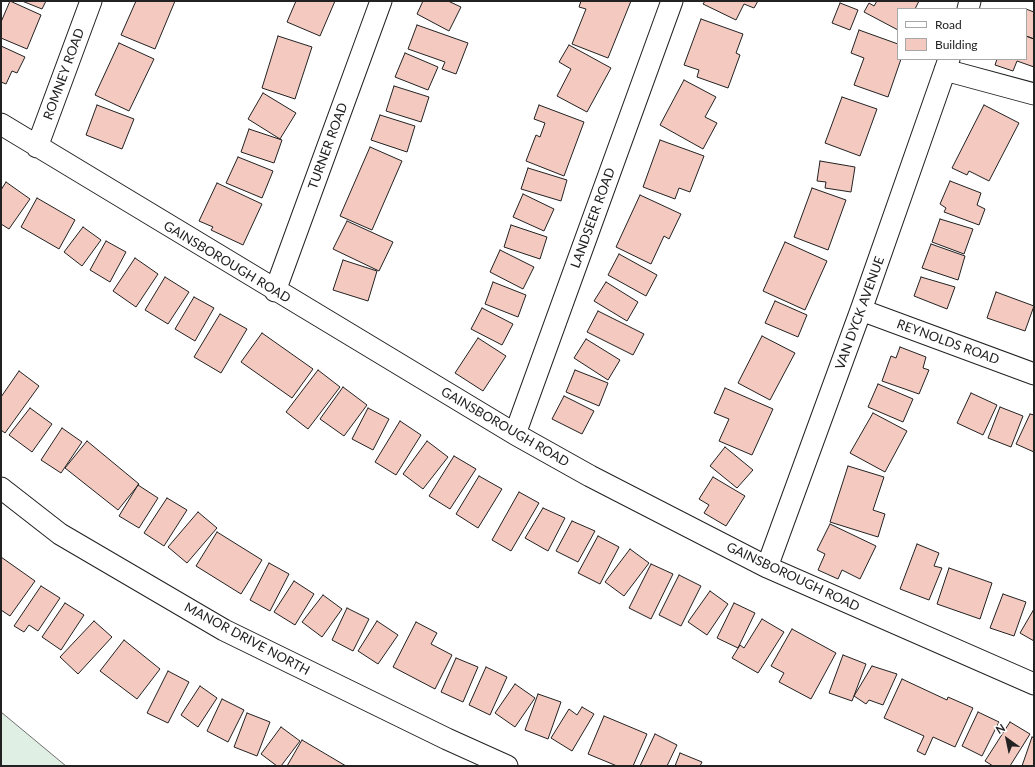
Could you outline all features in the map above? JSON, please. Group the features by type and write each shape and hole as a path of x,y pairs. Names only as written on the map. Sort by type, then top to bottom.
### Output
{"street":[{"name":"ROMNEY ROAD","path":"37,147 91,1"},
{"name":"TURNER ROAD","path":"275,291 381,1"},
{"name":"LANDSEER ROAD","path":"515,434 672,1"},
{"path":"947,65 1034,94"},
{"name":"VAN DYCK AVENUE","path":"768,567 861,310 947,65"},
{"name":"GAINSBOROUGH ROAD","path":"1,124 275,291 515,434 590,476 768,567 1034,684"},
{"name":"REYNOLDS ROAD","path":"861,310 1034,374"},
{"name":"MANOR DRIVE NORTH","path":"1,488 60,534 224,630 446,739 507,766"}],"green space":[{"path":"1,712 66,766 1,766"}],"building":[{"path":"10,1 41,15 27,49 1,38 1,22"},
{"path":"22,1 46,1 42,9"},
{"path":"136,1 175,1 155,49 121,35"},
{"path":"296,1 335,1 320,36 287,22"},
{"path":"423,1 448,1 461,7 449,31 417,14"},
{"path":"581,1 631,1 608,58 572,44 586,9 579,7"},
{"path":"705,1 758,1 754,8 744,4 736,20 703,4"},
{"path":"877,1 919,1 916,8 897,8 897,29 864,12 869,3 874,6"},
{"path":"840,3 858,10 850,30 832,23"},
{"path":"1027,9 1034,12 1034,39 1027,36"},
{"path":"701,19 743,34 736,53 740,55 728,88 697,77 699,70 684,65"},
{"path":"417,25 468,43 456,74 442,69 445,62 408,49"},
{"path":"859,30 897,44 897,60 901,60 888,97 854,85 864,58 851,53"},
{"path":"278,36 312,47 295,99 262,88"},
{"path":"1027,36 1034,39 1034,67 1017,61 1013,71 995,65 997,60 1027,60"},
{"path":"119,43 154,59 129,111 95,95"},
{"path":"569,45 611,68 587,112 557,96 571,69 559,62"},
{"path":"1,46 25,57 17,73 12,71 6,84 1,82"},
{"path":"405,53 438,67 428,90 395,77"},
{"path":"684,80 716,97 705,117 717,123 703,149 660,125"},
{"path":"394,86 429,97 421,122 386,111"},
{"path":"263,93 296,113 280,139 248,119"},
{"path":"842,97 877,109 860,156 825,143"},
{"path":"97,105 134,119 122,149 86,135"},
{"path":"539,105 584,122 564,176 526,161 536,135 540,137 545,123 534,119"},
{"path":"984,105 1019,123 989,181 969,171 967,175 952,168"},
{"path":"380,115 415,126 407,152 371,140"},
{"path":"249,129 282,140 274,163 241,152"},
{"path":"660,140 704,156 690,192 679,188 675,199 643,187"},
{"path":"370,147 402,161 372,230 340,216"},
{"path":"238,157 273,171 262,198 226,183"},
{"path":"820,161 855,167 851,192 825,188 826,182 817,181"},
{"path":"528,168 567,180 561,201 521,189"},
{"path":"950,181 981,193 977,205 985,209 979,225 944,212 946,208 940,204"},
{"path":"6,182 30,199 9,229 1,224 1,190"},
{"path":"217,183 262,204 243,245 211,230 213,227 199,221"},
{"path":"812,188 846,200 828,250 794,237"},
{"path":"523,194 554,209 544,231 513,217"},
{"path":"640,195 681,214 669,239 664,236 651,264 616,247"},
{"path":"37,198 75,220 59,249 21,227"},
{"path":"940,219 973,229 964,254 932,242"},
{"path":"347,221 393,242 379,271 333,249"},
{"path":"511,225 547,237 540,259 504,247"},
{"path":"83,227 101,240 82,266 64,252"},
{"path":"106,241 126,252 110,282 90,270"},
{"path":"785,242 827,261 805,310 763,291"},
{"path":"931,244 965,256 958,280 922,268"},
{"path":"500,250 534,267 523,289 490,272"},
{"path":"619,254 657,275 646,296 608,275"},
{"path":"135,258 158,274 136,307 113,291"},
{"path":"343,260 377,271 368,301 333,290"},
{"path":"165,277 189,292 168,324 145,310"},
{"path":"921,277 955,287 947,309 914,296"},
{"path":"493,282 526,295 518,317 485,304"},
{"path":"606,282 638,302 627,321 594,301"},
{"path":"996,292 1034,306 1025,331 987,318"},
{"path":"194,297 214,308 195,341 175,329"},
{"path":"775,301 807,315 798,337 765,323"},
{"path":"482,308 513,324 502,345 471,329"},
{"path":"598,311 644,334 633,355 587,332"},
{"path":"220,314 247,329 221,373 194,357"},
{"path":"262,333 313,369 292,398 241,362"},
{"path":"762,336 795,353 770,400 738,383"},
{"path":"478,338 506,356 483,391 455,373"},
{"path":"586,339 620,360 608,380 574,358"},
{"path":"900,347 926,357 923,368 929,370 919,394 882,381 891,356 896,358"},
{"path":"318,370 340,387 308,429 286,412"},
{"path":"575,370 608,383 599,406 566,392"},
{"path":"19,371 39,386 5,433 1,430 1,397"},
{"path":"878,384 913,399 903,422 868,407"},
{"path":"343,387 367,405 344,436 320,419"},
{"path":"725,388 773,409 752,455 719,441 729,419 714,413"},
{"path":"971,393 997,405 983,435 957,423"},
{"path":"564,396 594,411 582,434 552,419"},
{"path":"1000,407 1023,416 1011,447 988,438"},
{"path":"30,408 52,424 32,452 9,435"},
{"path":"368,408 389,419 373,450 352,439"},
{"path":"873,413 907,431 885,472 850,453"},
{"path":"1030,414 1034,415 1034,452 1016,444"},
{"path":"400,421 421,435 396,475 375,462"},
{"path":"62,428 82,442 61,473 41,460"},
{"path":"87,441 139,484 118,510 65,468"},
{"path":"427,441 448,457 423,489 403,474"},
{"path":"725,447 753,470 737,488 710,466"},
{"path":"454,456 476,469 450,509 429,496"},
{"path":"848,466 884,477 873,510 885,514 878,537 830,522"},
{"path":"479,476 502,489 478,528 456,514"},
{"path":"713,477 745,496 726,526 704,513 709,505 699,499"},
{"path":"138,485 158,498 139,528 119,516"},
{"path":"519,492 539,503 511,551 492,540"},
{"path":"167,498 187,510 164,546 144,533"},
{"path":"543,508 565,518 548,551 525,538"},
{"path":"198,512 217,528 187,563 168,547"},
{"path":"572,521 595,531 578,562 556,551"},
{"path":"830,524 876,546 860,579 842,570 838,579 818,570 825,554 817,550"},
{"path":"217,532 262,560 241,594 196,566"},
{"path":"598,536 619,547 600,584 578,573"},
{"path":"917,544 939,553 934,566 942,568 929,600 900,589"},
{"path":"630,549 649,563 624,596 605,582"},
{"path":"1,557 35,581 10,616 1,610"},
{"path":"269,563 289,574 270,611 250,600"},
{"path":"651,564 673,574 651,619 629,608"},
{"path":"949,568 992,583 980,619 937,604"},
{"path":"679,575 701,586 681,626 659,615"},
{"path":"294,581 314,594 295,625 274,612"},
{"path":"41,586 60,598 38,631 29,625 24,632 14,626"},
{"path":"710,591 728,604 707,635 688,622"},
{"path":"1003,594 1026,602 1014,636 990,628"},
{"path":"323,595 342,609 322,637 302,622"},
{"path":"65,603 84,615 61,650 42,637"},
{"path":"734,603 755,613 738,648 717,638"},
{"path":"347,608 369,619 353,651 332,640"},
{"path":"1034,609 1034,641 1020,633"},
{"path":"762,619 784,632 758,673 732,658 740,645 744,648"},
{"path":"94,621 112,637 78,674 60,657"},
{"path":"377,621 398,635 378,664 358,651"},
{"path":"416,622 437,633 431,644 452,655 435,689 393,667"},
{"path":"792,629 836,653 811,699 779,682 784,673 771,666"},
{"path":"124,640 160,669 137,699 100,671"},
{"path":"843,655 866,664 852,701 829,693"},
{"path":"456,658 478,667 463,702 441,692"},
{"path":"872,666 897,674 883,705 869,700 866,704 854,696"},
{"path":"486,667 507,677 490,715 469,705"},
{"path":"168,671 189,682 168,723 147,713"},
{"path":"902,679 947,700 948,697 973,708 955,747 933,737 925,755 917,751 924,736 884,718"},
{"path":"515,684 535,698 515,727 495,713"},
{"path":"200,686 217,698 198,727 181,715"},
{"path":"538,694 561,702 548,739 525,730"},
{"path":"222,699 244,710 228,742 207,731"},
{"path":"582,707 594,714 572,751 551,738 569,709 577,715"},
{"path":"978,712 999,722 982,756 962,746"},
{"path":"247,713 270,722 257,756 234,747"},
{"path":"604,716 647,734 633,766 617,766 588,754"},
{"path":"1010,722 1030,734 1010,766 993,766 985,761"},
{"path":"281,727 300,741 281,766 277,766 261,754"},
{"path":"655,734 677,745 667,766 640,766"},
{"path":"1032,737 1034,738 1034,766 1022,766"},
{"path":"302,740 346,766 287,766"},
{"path":"680,753 702,762 700,766 675,766"}]}
